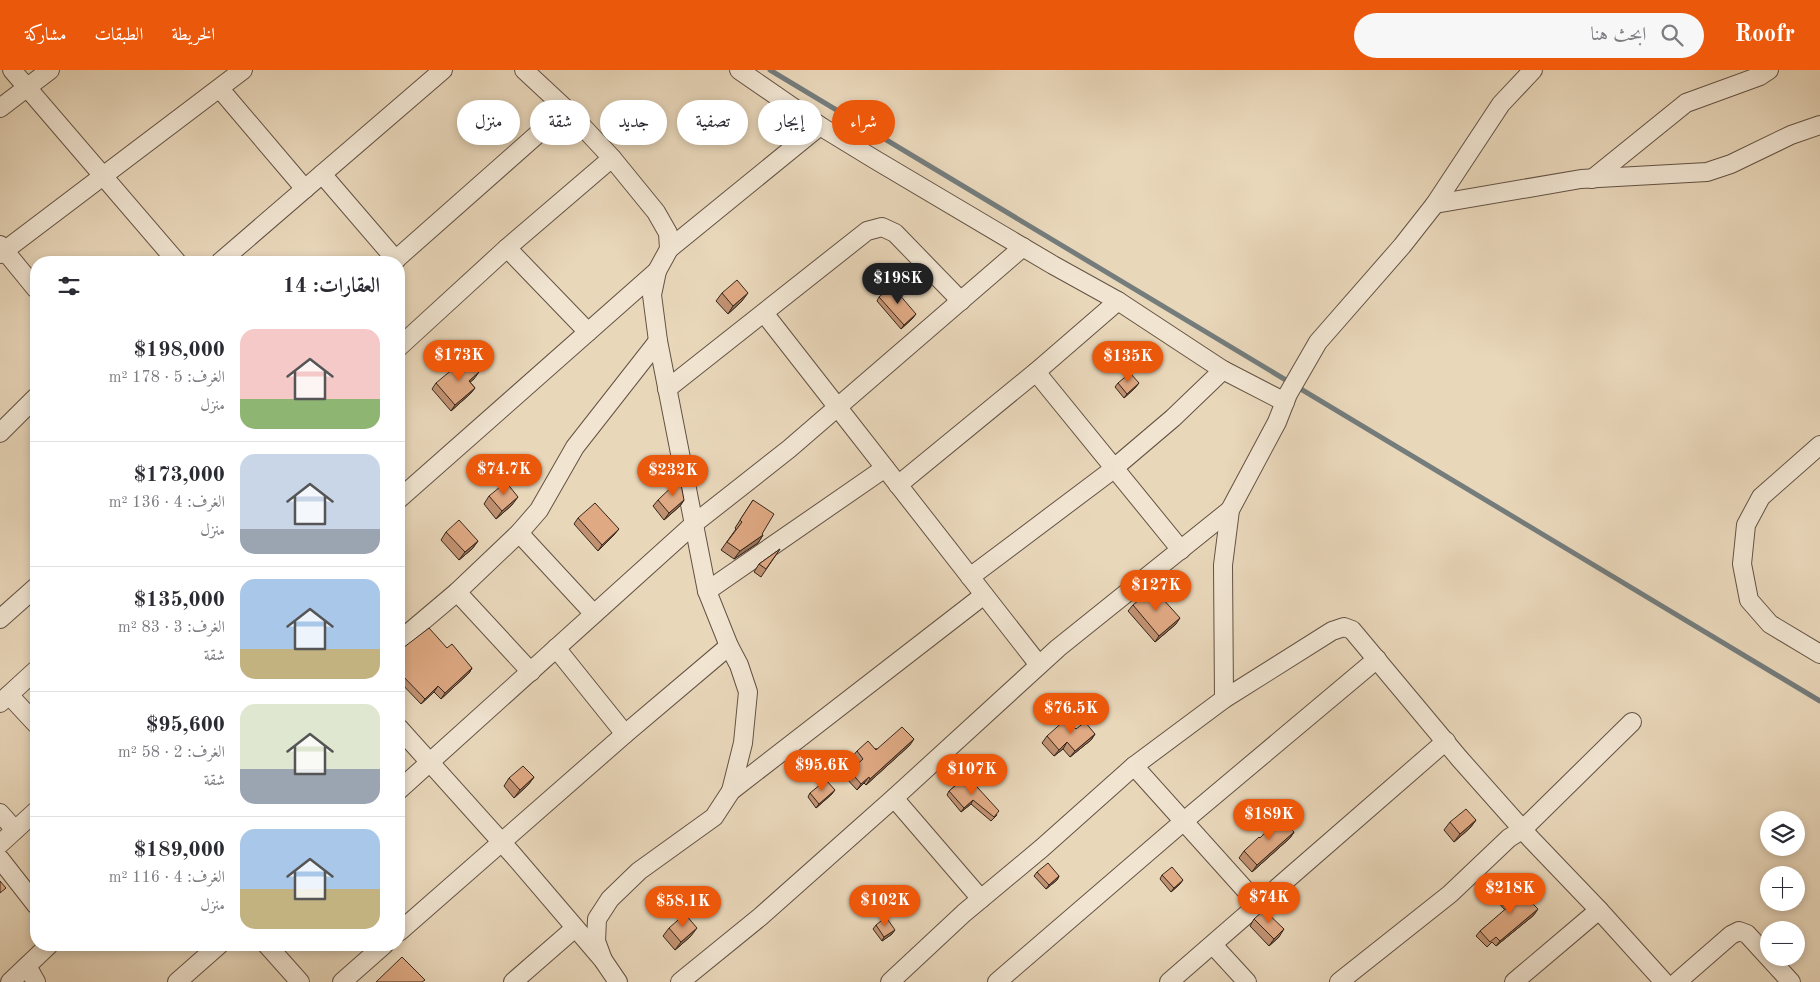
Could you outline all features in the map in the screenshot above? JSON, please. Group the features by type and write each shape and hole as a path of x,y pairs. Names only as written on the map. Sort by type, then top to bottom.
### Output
{"street":[{"path":"12,70 172,256"},
{"path":"0,108 50,70"},
{"path":"30,282 1,250 243,70"},
{"path":"227,256 443,70"},
{"path":"524,70 556,100"},
{"path":"739,70 782,100"},
{"path":"1224,699 1223,565 1230,510 1318,342 1402,246 1435,204 1501,104 1533,70"},
{"path":"1592,179 1686,104 1760,76 1769,70"},
{"path":"220,88 305,190"},
{"path":"1435,204 1592,179 1707,172 1731,164 1792,135 1820,125"},
{"path":"822,127 1118,301 1223,370 1285,402"},
{"path":"590,135 612,158 656,212 668,233 669,249"},
{"path":"400,256 530,141"},
{"path":"603,960 596,941 597,919 610,899 639,871 714,817 730,791 743,743 748,692 739,665 729,646 707,591 658,341 652,295 657,271 669,249 797,145"},
{"path":"405,342 507,248 612,158"},
{"path":"322,174 390,256"},
{"path":"667,388 867,231 882,227 895,233 961,302"},
{"path":"405,785 695,523 838,408 1024,247"},
{"path":"507,248 588,332"},
{"path":"405,487 657,271"},
{"path":"898,485 1036,372 1118,301"},
{"path":"764,313 1039,665"},
{"path":"405,636 456,592 519,533 539,510 575,447 658,341"},
{"path":"970,576 1115,468 1173,418 1223,370"},
{"path":"1036,372 1181,550"},
{"path":"0,433 30,403"},
{"path":"1820,445 1761,497 1746,525 1742,564 1749,600 1770,624 1820,654"},
{"path":"707,591 885,468"},
{"path":"680,982 760,917 894,798 1039,665 1230,510"},
{"path":"519,533 594,614"},
{"path":"0,619 30,592"},
{"path":"456,592 531,672"},
{"path":"730,791 984,595"},
{"path":"890,982 1134,766 1224,699 1332,631 1344,627 1352,630 1522,830 1599,910 1664,982"},
{"path":"405,927 625,734 729,646"},
{"path":"556,648 625,734"},
{"path":"998,982 1184,821 1377,659"},
{"path":"30,676 5,699 30,719"},
{"path":"1339,982 1450,894 1509,838 1522,830 1632,722"},
{"path":"405,735 502,842 603,960 618,982"},
{"path":"1169,982 1446,741"},
{"path":"1134,766 1258,904"},
{"path":"894,798 982,899"},
{"path":"0,813 15,830"},
{"path":"0,844 30,816"},
{"path":"0,860 30,898"},
{"path":"1514,982 1599,910"},
{"path":"513,982 576,928"},
{"path":"1677,982 1739,931 1747,934 1791,982"},
{"path":"1213,945 1247,982"},
{"path":"10,982 43,951"},
{"path":"176,982 212,951"},
{"path":"272,951 300,982"},
{"path":"342,982 377,951"},
{"path":"27,966 36,982"}],"building":[{"path":"737,280 748,293 733,306 722,293"},
{"path":"892,286 916,314 904,325 879,297"},
{"path":"466,358 479,372 469,381 475,388 455,405 436,383"},
{"path":"1130,373 1139,383 1127,394 1118,383"},
{"path":"680,479 684,500 669,513 658,500"},
{"path":"506,482 518,497 502,511 489,496"},
{"path":"753,500 774,514 763,535 740,551 727,542 742,522 740,520"},
{"path":"595,503 619,529 602,545 578,518"},
{"path":"459,520 478,541 465,552 446,532"},
{"path":"780,549 766,569 759,564"},
{"path":"1153,588 1180,618 1159,636 1133,605"},
{"path":"429,628 447,648 452,644 472,668 445,693 438,686 425,699 405,678 405,646"},
{"path":"1066,719 1076,729 1085,722 1095,734 1075,751 1067,742 1059,750 1047,736"},
{"path":"902,727 914,739 870,779 869,777 861,784 850,771 863,759 857,751 868,741 876,750"},
{"path":"523,766 534,777 520,790 509,778"},
{"path":"967,776 999,811 994,817 973,800 964,808 949,791"},
{"path":"826,780 835,790 819,804 810,793"},
{"path":"1466,809 1476,820 1460,834 1450,822"},
{"path":"1280,817 1294,832 1257,865 1244,851 1260,838"},
{"path":"1048,863 1059,876 1049,885 1037,872"},
{"path":"1172,867 1183,880 1174,888 1162,875"},
{"path":"0,881 6,888 0,893"},
{"path":"1512,883 1538,909 1500,941 1496,937 1490,942 1480,931 1510,905 1500,895"},
{"path":"1264,910 1284,929 1274,939 1254,919"},
{"path":"685,914 697,928 681,942 669,928"},
{"path":"886,917 895,930 884,937 876,925"},
{"path":"402,957 425,980 422,982 376,982"}],"waterway":[{"path":"770,70 1820,701"}]}
